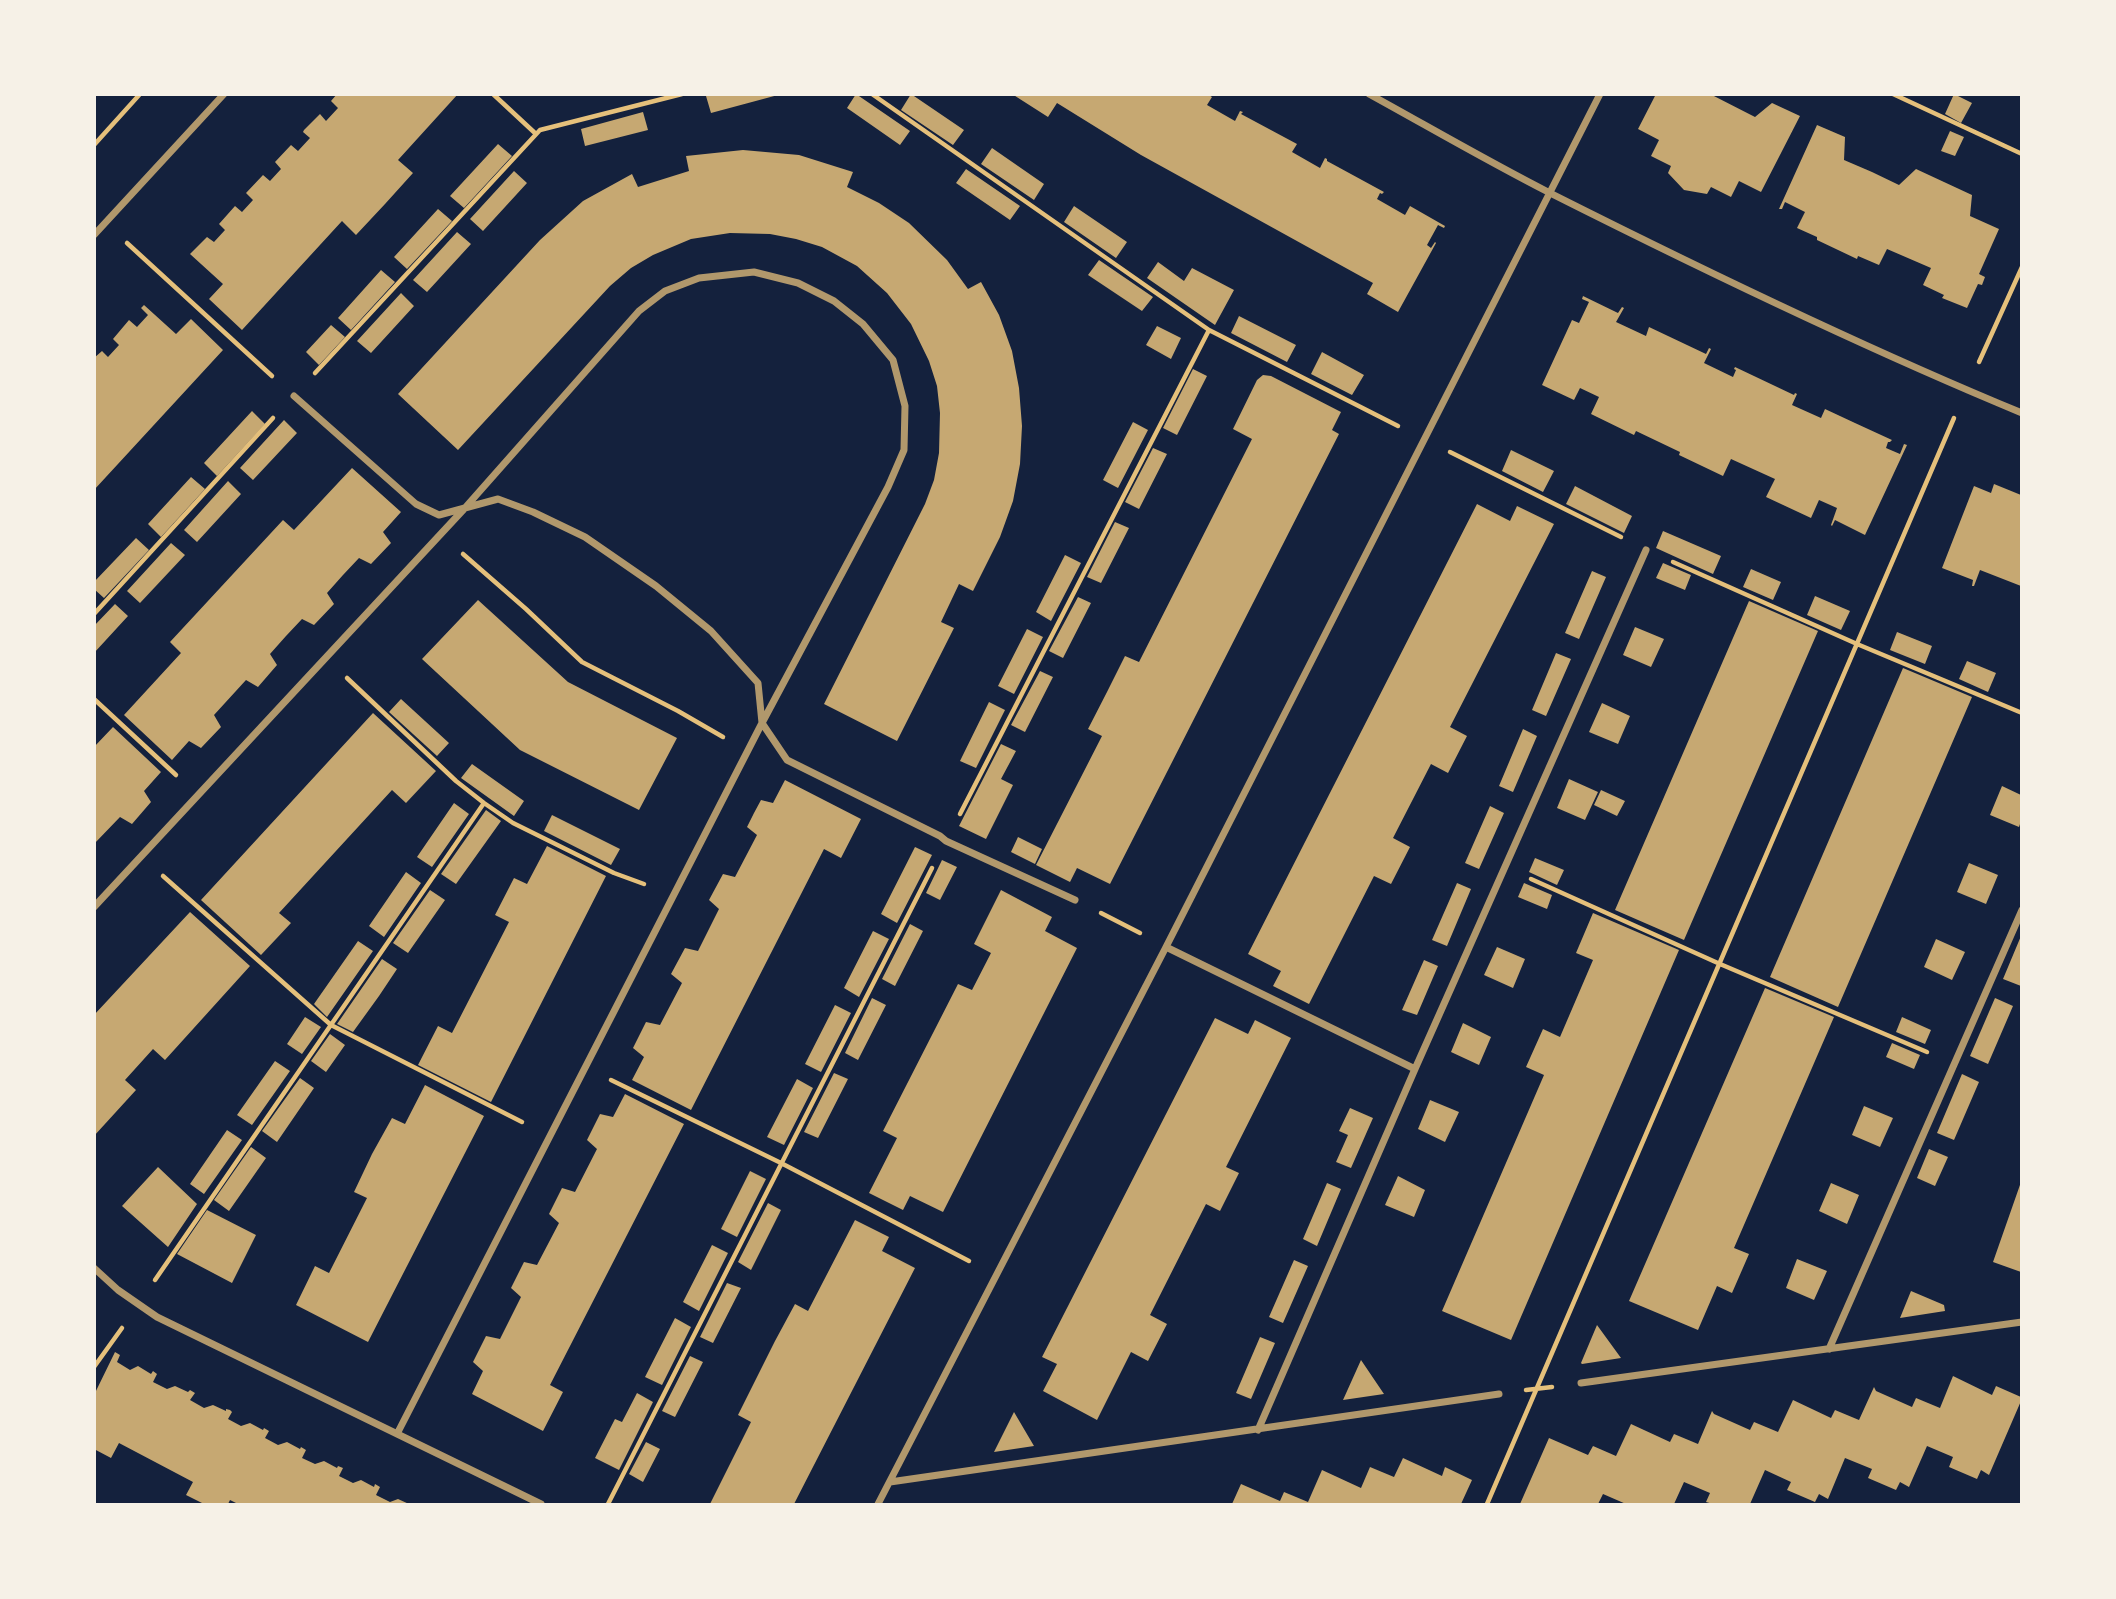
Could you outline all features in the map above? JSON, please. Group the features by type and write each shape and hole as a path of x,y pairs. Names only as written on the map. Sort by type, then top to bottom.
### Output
{"street":[{"path":"94,235 224,94"},
{"path":"1368,94 1549,192 1753,293 2021,413"},
{"path":"878,1504 1166,947 1600,94"},
{"path":"94,907 441,535 639,312 665,291 699,278 754,272 798,282 834,301 863,324 893,360 905,406 904,450 888,487 762,723 397,1434"},
{"path":"294,396 416,503 439,515 498,499 585,537 656,586 711,631 758,683 762,723 787,760 946,841 1075,900"},
{"path":"1258,1430 1646,550"},
{"path":"1829,1349 2021,910"},
{"path":"1166,947 1415,1069"},
{"path":"94,1268 138,1305 157,1317 541,1504"},
{"path":"1581,1383 2021,1322"},
{"path":"890,1482 1499,1394"}],"path":[{"path":"94,145 140,94"},
{"path":"493,94 536,134"},
{"path":"94,614 540,130 682,94"},
{"path":"872,94 1209,330 1646,550 1857,645 2021,713"},
{"path":"1893,94 2021,154"},
{"path":"106,223 294,396"},
{"path":"1487,1504 2021,267"},
{"path":"608,1504 1209,330"},
{"path":"441,535 582,662 678,711 748,751"},
{"path":"327,657 446,772 513,823 614,873 674,894"},
{"path":"94,699 198,795"},
{"path":"94,1367 484,803"},
{"path":"142,856 331,1025 550,1136"},
{"path":"1505,867 1720,964 1954,1063"},
{"path":"1075,900 1166,947"},
{"path":"585,1068 781,1163 996,1276"}],"building":[{"path":"337,94 458,94 398,160 413,173 385,204 356,235 342,221 242,330 209,299 223,284 190,254 207,237 214,242 225,230 219,224 235,206 242,212 253,200 246,193 263,175 270,181 281,169 275,162 291,145 298,151 310,138 304,130 320,114 326,121 338,108 331,101"},
{"path":"856,94 910,131 900,145 847,108"},
{"path":"911,94 964,130 953,145 901,110"},
{"path":"1012,94 1207,94 1212,97 1207,105 1235,121 1240,111 1243,112 1241,114 1297,144 1292,152 1320,168 1325,158 1384,192 1380,193 1377,199 1405,215 1410,206 1445,226 1444,228 1438,225 1427,245 1431,248 1436,243 1398,312 1367,294 1373,283 1141,155 1057,103 1048,117"},
{"path":"1656,94 1710,94 1755,117 1772,103 1800,116 1761,192 1739,181 1731,197 1711,187 1707,194 1684,190 1668,173 1671,166 1651,156 1659,140 1638,129"},
{"path":"1954,94 1972,103 1961,123 1945,114"},
{"path":"778,95 711,113 706,96"},
{"path":"643,112 648,130 585,146 581,129"},
{"path":"1817,125 1845,137 1844,160 1899,185 1916,169 1972,195 1970,216 1999,229 1979,274 1985,277 1982,285 1978,284 1967,308 1942,298 1944,295 1923,285 1931,268 1887,249 1879,265 1858,256 1857,259 1797,228 1805,212 1785,202 1782,209 1779,209"},
{"path":"1950,131 1964,137 1955,156 1941,151"},
{"path":"498,144 512,156 464,208 450,196"},
{"path":"992,148 1044,184 1034,200 981,164"},
{"path":"743,150 799,155 853,172 847,187 879,203 909,223 947,260 968,289 981,282 999,315 1012,351 1022,426 1020,464 1013,501 1000,537 973,591 959,584 941,622 954,628 897,741 824,704 925,504 934,480 939,453 940,413 937,386 929,361 911,324 887,293 857,266 822,247 770,234 730,233 691,239 653,255 631,268 610,286 458,450 398,394 540,240 583,201 632,174 638,187 689,171 686,156"},
{"path":"966,169 1020,206 1010,220 956,183"},
{"path":"514,171 527,183 483,231 470,219"},
{"path":"1074,206 1127,242 1116,258 1064,222"},
{"path":"438,209 452,221 407,269 394,257"},
{"path":"457,232 471,244 427,292 413,280"},
{"path":"1099,260 1153,297 1142,311 1088,275"},
{"path":"1158,262 1184,281 1192,268 1234,290 1215,325 1147,278"},
{"path":"381,270 395,282 351,330 338,318"},
{"path":"401,293 414,306 371,353 357,341"},
{"path":"1583,296 1618,313 1624,308 1616,322 1646,336 1649,327 1706,354 1709,348 1711,349 1704,363 1733,377 1735,367 1794,395 1795,393 1797,394 1792,405 1821,418 1825,409 1892,440 1886,448 1900,454 1904,444 1907,445 1865,535 1835,520 1832,526 1837,508 1819,500 1811,518 1766,497 1775,479 1731,459 1723,476 1636,431 1634,435 1591,414 1599,397 1580,388 1574,400 1542,385 1572,320 1579,323 1589,302 1582,299"},
{"path":"144,305 176,334 191,319 223,350 94,490 94,358 102,351 108,357 119,345 113,339 129,320 137,327 148,315 141,308"},
{"path":"1239,316 1296,345 1287,362 1231,333"},
{"path":"331,325 345,337 319,365 306,352"},
{"path":"1157,326 1181,338 1171,359 1146,345"},
{"path":"1322,352 1364,375 1352,395 1311,374"},
{"path":"1193,369 1207,376 1177,435 1163,428"},
{"path":"1263,375 1271,376 1341,412 1332,430 1339,434 1110,884 1077,868 1070,882 1036,865 1102,736 1088,729 1125,656 1139,662 1252,439 1233,429 1257,380"},
{"path":"252,411 265,424 217,476 204,463"},
{"path":"284,420 297,433 253,480 240,468"},
{"path":"1133,422 1148,430 1118,488 1103,480"},
{"path":"1153,448 1167,454 1139,509 1125,502"},
{"path":"1511,450 1554,471 1543,492 1502,471"},
{"path":"352,468 401,512 383,532 391,543 371,564 359,558 343,575 327,593 334,604 314,625 302,619 286,636 270,654 277,665 258,687 246,680 214,715 221,727 201,748 189,741 172,760 124,715 181,653 170,642 283,520 294,530"},
{"path":"191,477 205,489 161,537 148,524"},
{"path":"228,481 241,494 197,542 184,530"},
{"path":"1994,484 2021,495 2021,586 1980,570 1972,586 1973,580 1942,568 1974,486 1991,493"},
{"path":"1575,486 1632,516 1624,533 1566,504"},
{"path":"1477,504 1510,521 1517,506 1554,524 1450,727 1467,736 1448,773 1431,764 1393,838 1410,847 1391,884 1374,876 1309,1004 1273,986 1281,971 1248,954"},
{"path":"1115,522 1129,528 1101,583 1087,577"},
{"path":"1663,531 1721,556 1713,574 1656,548"},
{"path":"136,538 149,550 104,598 94,589 94,582"},
{"path":"171,543 185,555 140,603 127,591"},
{"path":"1065,555 1081,563 1051,621 1036,612"},
{"path":"1663,563 1691,575 1685,590 1656,578"},
{"path":"1751,569 1781,582 1773,600 1743,587"},
{"path":"1592,571 1606,577 1579,639 1565,633"},
{"path":"1815,596 1850,611 1841,630 1807,615"},
{"path":"1078,597 1091,603 1063,658 1049,651"},
{"path":"478,600 568,682 677,738 639,810 520,750 422,659"},
{"path":"1749,601 1818,631 1684,940 1615,910"},
{"path":"115,604 128,616 94,653 94,626"},
{"path":"1635,627 1664,639 1651,667 1623,655"},
{"path":"1027,629 1043,637 1014,694 998,686"},
{"path":"1897,632 1932,646 1925,664 1890,650"},
{"path":"1556,653 1571,659 1546,716 1532,710"},
{"path":"1967,661 1996,673 1988,692 1959,679"},
{"path":"1903,668 1972,697 1838,1007 1770,977"},
{"path":"1040,671 1053,677 1025,732 1011,725"},
{"path":"401,699 449,743 437,756 389,712"},
{"path":"989,702 1005,710 976,768 960,761"},
{"path":"1602,703 1630,716 1618,744 1589,732"},
{"path":"373,713 436,771 406,803 392,790 279,913 291,923 261,955 201,900"},
{"path":"113,727 161,772 144,791 151,802 132,824 120,817 94,844 94,747"},
{"path":"1523,729 1537,736 1513,792 1499,786"},
{"path":"1001,744 1016,751 1001,779 1013,785 986,839 959,826"},
{"path":"472,764 524,801 514,816 461,778"},
{"path":"1569,779 1598,792 1585,820 1557,808"},
{"path":"785,780 861,819 841,858 824,849 691,1110 632,1080 644,1057 633,1048 646,1022 660,1025 682,983 671,974 685,948 698,951 719,909 709,900 723,874 735,877 757,835 747,827 754,813 761,800 773,803"},
{"path":"2002,786 2021,795 2019,827 1990,815"},
{"path":"1601,790 1625,801 1617,816 1594,805"},
{"path":"454,803 469,814 432,867 417,857"},
{"path":"1490,806 1504,813 1479,869 1465,863"},
{"path":"486,810 501,821 456,884 441,874"},
{"path":"552,815 620,849 611,865 544,831"},
{"path":"1018,837 1042,849 1035,864 1011,852"},
{"path":"547,846 606,876 491,1102 418,1065 438,1026 452,1033 509,922 495,915 514,878 527,884"},
{"path":"915,847 932,855 897,923 881,914"},
{"path":"1535,858 1564,870 1557,885 1529,872"},
{"path":"942,860 957,867 940,900 926,893"},
{"path":"1969,863 1998,875 1986,904 1957,892"},
{"path":"406,872 421,883 384,937 369,926"},
{"path":"1457,883 1471,889 1447,946 1432,940"},
{"path":"1524,883 1552,895 1547,909 1518,897"},
{"path":"430,890 445,900 408,953 393,943"},
{"path":"1001,890 1052,917 1045,931 1077,948 943,1212 910,1196 903,1210 869,1193 897,1138 883,1131 958,984 972,990 991,953 974,944"},
{"path":"190,912 250,966 165,1060 153,1049 125,1080 136,1090 94,1136 94,1015"},
{"path":"1593,913 1679,950 1511,1340 1442,1311 1544,1075 1526,1067 1543,1029 1560,1037 1593,960 1576,953"},
{"path":"910,924 923,931 895,986 882,979"},
{"path":"873,931 889,939 859,997 844,988"},
{"path":"2021,936 2021,986 2003,979"},
{"path":"1936,939 1965,952 1952,980 1924,967"},
{"path":"358,941 373,951 327,1017 314,1004"},
{"path":"1497,947 1525,959 1513,988 1484,975"},
{"path":"382,959 397,969 379,996 353,1032 337,1024"},
{"path":"1424,960 1438,966 1417,1015 1402,1010"},
{"path":"1765,988 1834,1017 1734,1248 1749,1254 1732,1293 1717,1286 1698,1330 1629,1301"},
{"path":"872,998 886,1005 858,1060 845,1053"},
{"path":"1995,998 2013,1006 1988,1064 1970,1056"},
{"path":"835,1005 851,1013 821,1072 805,1064"},
{"path":"305,1017 321,1027 302,1054 287,1044"},
{"path":"1902,1017 1931,1030 1925,1044 1896,1032"},
{"path":"1215,1018 1248,1034 1255,1020 1291,1038 1226,1167 1239,1173 1220,1211 1206,1204 1150,1315 1167,1324 1148,1361 1131,1352 1097,1420 1043,1391 1057,1364 1042,1357"},
{"path":"1463,1023 1491,1037 1479,1065 1451,1052"},
{"path":"330,1034 345,1045 326,1072 311,1061"},
{"path":"1892,1043 1920,1055 1914,1069 1886,1057"},
{"path":"275,1061 290,1071 252,1125 237,1115"},
{"path":"834,1073 848,1079 818,1138 804,1132"},
{"path":"1962,1074 1979,1082 1954,1140 1937,1133"},
{"path":"300,1078 314,1088 277,1142 262,1131"},
{"path":"797,1079 813,1088 784,1145 767,1137"},
{"path":"425,1085 484,1116 368,1342 296,1305 315,1266 329,1273 367,1198 354,1192 372,1154 392,1118 405,1124"},
{"path":"625,1094 684,1124 550,1385 563,1392 543,1431 472,1394 483,1371 473,1362 486,1336 500,1339 521,1297 511,1288 524,1262 537,1265 559,1223 549,1214 562,1188 575,1192 597,1149 587,1140 600,1114 613,1117"},
{"path":"1430,1100 1459,1112 1445,1142 1418,1129"},
{"path":"1864,1106 1893,1118 1880,1147 1852,1135"},
{"path":"1350,1108 1373,1118 1351,1168 1336,1162 1348,1135 1339,1131"},
{"path":"227,1130 242,1140 204,1194 190,1184"},
{"path":"251,1147 266,1158 229,1211 214,1200"},
{"path":"1929,1149 1948,1157 1935,1186 1917,1178"},
{"path":"158,1167 197,1204 168,1247 122,1206"},
{"path":"750,1171 766,1179 737,1237 721,1229"},
{"path":"1398,1176 1425,1190 1414,1217 1385,1205"},
{"path":"2021,1182 2021,1272 1993,1262"},
{"path":"1327,1183 1341,1189 1317,1246 1303,1239"},
{"path":"1831,1183 1859,1195 1847,1224 1819,1211"},
{"path":"768,1203 781,1210 751,1270 738,1262"},
{"path":"207,1210 256,1235 232,1283 177,1254"},
{"path":"855,1220 889,1237 882,1251 915,1268 794,1504 710,1504 751,1422 738,1415 775,1341 795,1304 808,1311"},
{"path":"712,1245 728,1253 699,1311 683,1302"},
{"path":"1797,1259 1827,1271 1814,1300 1786,1288"},
{"path":"1294,1260 1308,1266 1283,1323 1269,1317"},
{"path":"727,1283 741,1288 713,1343 700,1337"},
{"path":"1911,1291 1944,1305 1945,1311 1900,1318"},
{"path":"675,1318 691,1327 662,1385 645,1377"},
{"path":"1597,1325 1621,1358 1582,1364 1581,1363"},
{"path":"1260,1337 1275,1343 1251,1399 1236,1393"},
{"path":"115,1352 120,1355 117,1362 130,1370 138,1366 151,1374 153,1371 157,1374 153,1382 167,1389 175,1386 188,1392 190,1390 195,1393 190,1400 204,1408 213,1405 230,1410 232,1412 228,1419 241,1426 250,1423 263,1430 264,1428 269,1431 265,1438 278,1445 287,1442 306,1450 302,1458 315,1464 324,1461 343,1468 339,1476 353,1483 361,1480 374,1487 375,1484 380,1487 376,1495 390,1502 398,1499 409,1504 238,1504 230,1500 228,1504 204,1504 186,1495 193,1482 119,1443 111,1458 94,1449 94,1395"},
{"path":"690,1356 703,1362 675,1417 662,1411"},
{"path":"1361,1360 1384,1394 1343,1400"},
{"path":"1953,1376 1992,1395 1996,1386 2021,1397 1989,1475 1981,1470 1977,1479 1949,1467 1953,1457 1927,1446 1909,1487 1900,1482 1896,1490 1868,1478 1872,1469 1845,1458 1828,1499 1819,1494 1815,1502 1787,1490 1791,1482 1765,1470 1750,1504 1706,1502 1710,1493 1684,1482 1674,1504 1626,1504 1603,1494 1598,1504 1520,1504 1549,1438 1588,1455 1593,1446 1616,1456 1631,1424 1670,1442 1674,1434 1698,1444 1712,1411 1750,1430 1754,1422 1778,1432 1793,1400 1831,1418 1835,1410 1859,1420 1874,1387 1876,1391 1912,1407 1916,1398 1940,1408"},
{"path":"637,1393 653,1402 619,1470 595,1458 615,1419 622,1422"},
{"path":"1014,1412 1034,1446 994,1452"},
{"path":"646,1442 660,1449 643,1482 629,1474"},
{"path":"1403,1458 1442,1476 1445,1467 1472,1480 1461,1504 1232,1504 1241,1484 1280,1501 1284,1492 1308,1502 1322,1470 1361,1488 1370,1467 1394,1477"}]}
